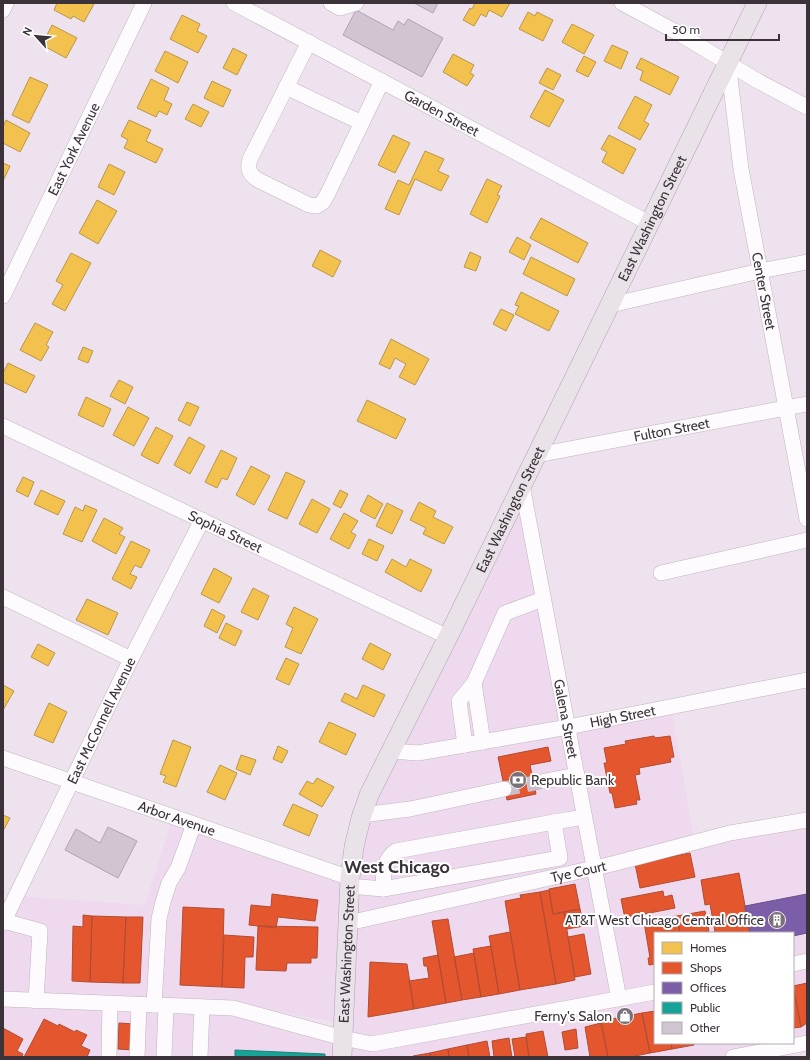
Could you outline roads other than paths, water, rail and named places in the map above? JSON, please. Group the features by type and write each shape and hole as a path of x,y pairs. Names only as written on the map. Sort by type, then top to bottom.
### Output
{"main road":[{"name":"East Washington Street","path":"342,1057 350,882 354,847 369,796 757,3"}],"street":[{"path":"3,10 6,3"},
{"name":"East York Avenue","path":"3,296 144,3"},
{"name":"Garden Street","path":"234,3 649,223"},
{"path":"331,3 340,8 356,3"},
{"path":"622,3 678,33 756,80 807,106"},
{"path":"309,42 250,159 248,167 250,175 258,180 309,205 317,206 325,198 382,81"},
{"name":"Center Street","path":"728,62 741,169 807,519"},
{"path":"286,88 362,123"},
{"path":"610,305 760,271 807,262"},
{"name":"Fulton Street","path":"537,455 807,404"},
{"name":"Sophia Street","path":"3,426 448,637"},
{"name":"Galena Street","path":"522,485 619,999"},
{"name":"East McConnell Avenue","path":"3,922 131,659 202,520"},
{"path":"661,573 807,540"},
{"path":"3,597 131,659"},
{"path":"465,745 459,701 474,683 505,613 544,599"},
{"name":"High Street","path":"391,751 418,753 483,742 568,727 807,680"},
{"path":"474,683 483,742"},
{"name":"Arbor Avenue","path":"3,758 194,824 350,882 384,888 560,858 554,822"},
{"path":"545,781 577,775"},
{"path":"362,816 410,809 504,790"},
{"path":"384,888 384,864 391,854 396,851 584,817"},
{"name":"Tye Court","path":"348,923 594,868 730,833 807,820"},
{"path":"164,1057 160,1006 159,919 170,883 178,868 194,824"},
{"path":"3,922 40,931 36,1001"},
{"path":"794,964 807,961"},
{"path":"3,999 233,1008 342,1038 372,1044 654,992"},
{"path":"109,1057 110,1004"},
{"path":"137,1057 139,1005"},
{"path":"200,1057 202,1007"},
{"path":"733,1057 801,1048"}],"tunnel":[{"path":"504,789 545,781"}],"place":[{"name":"Republic Bank","path":"518,780"},
{"name":"AT&T West Chicago Central Office","path":"777,920"},
{"name":"Ferny's Salon","path":"625,1016"}],"district":[{"name":"West Chicago","path":"397,867"}]}
